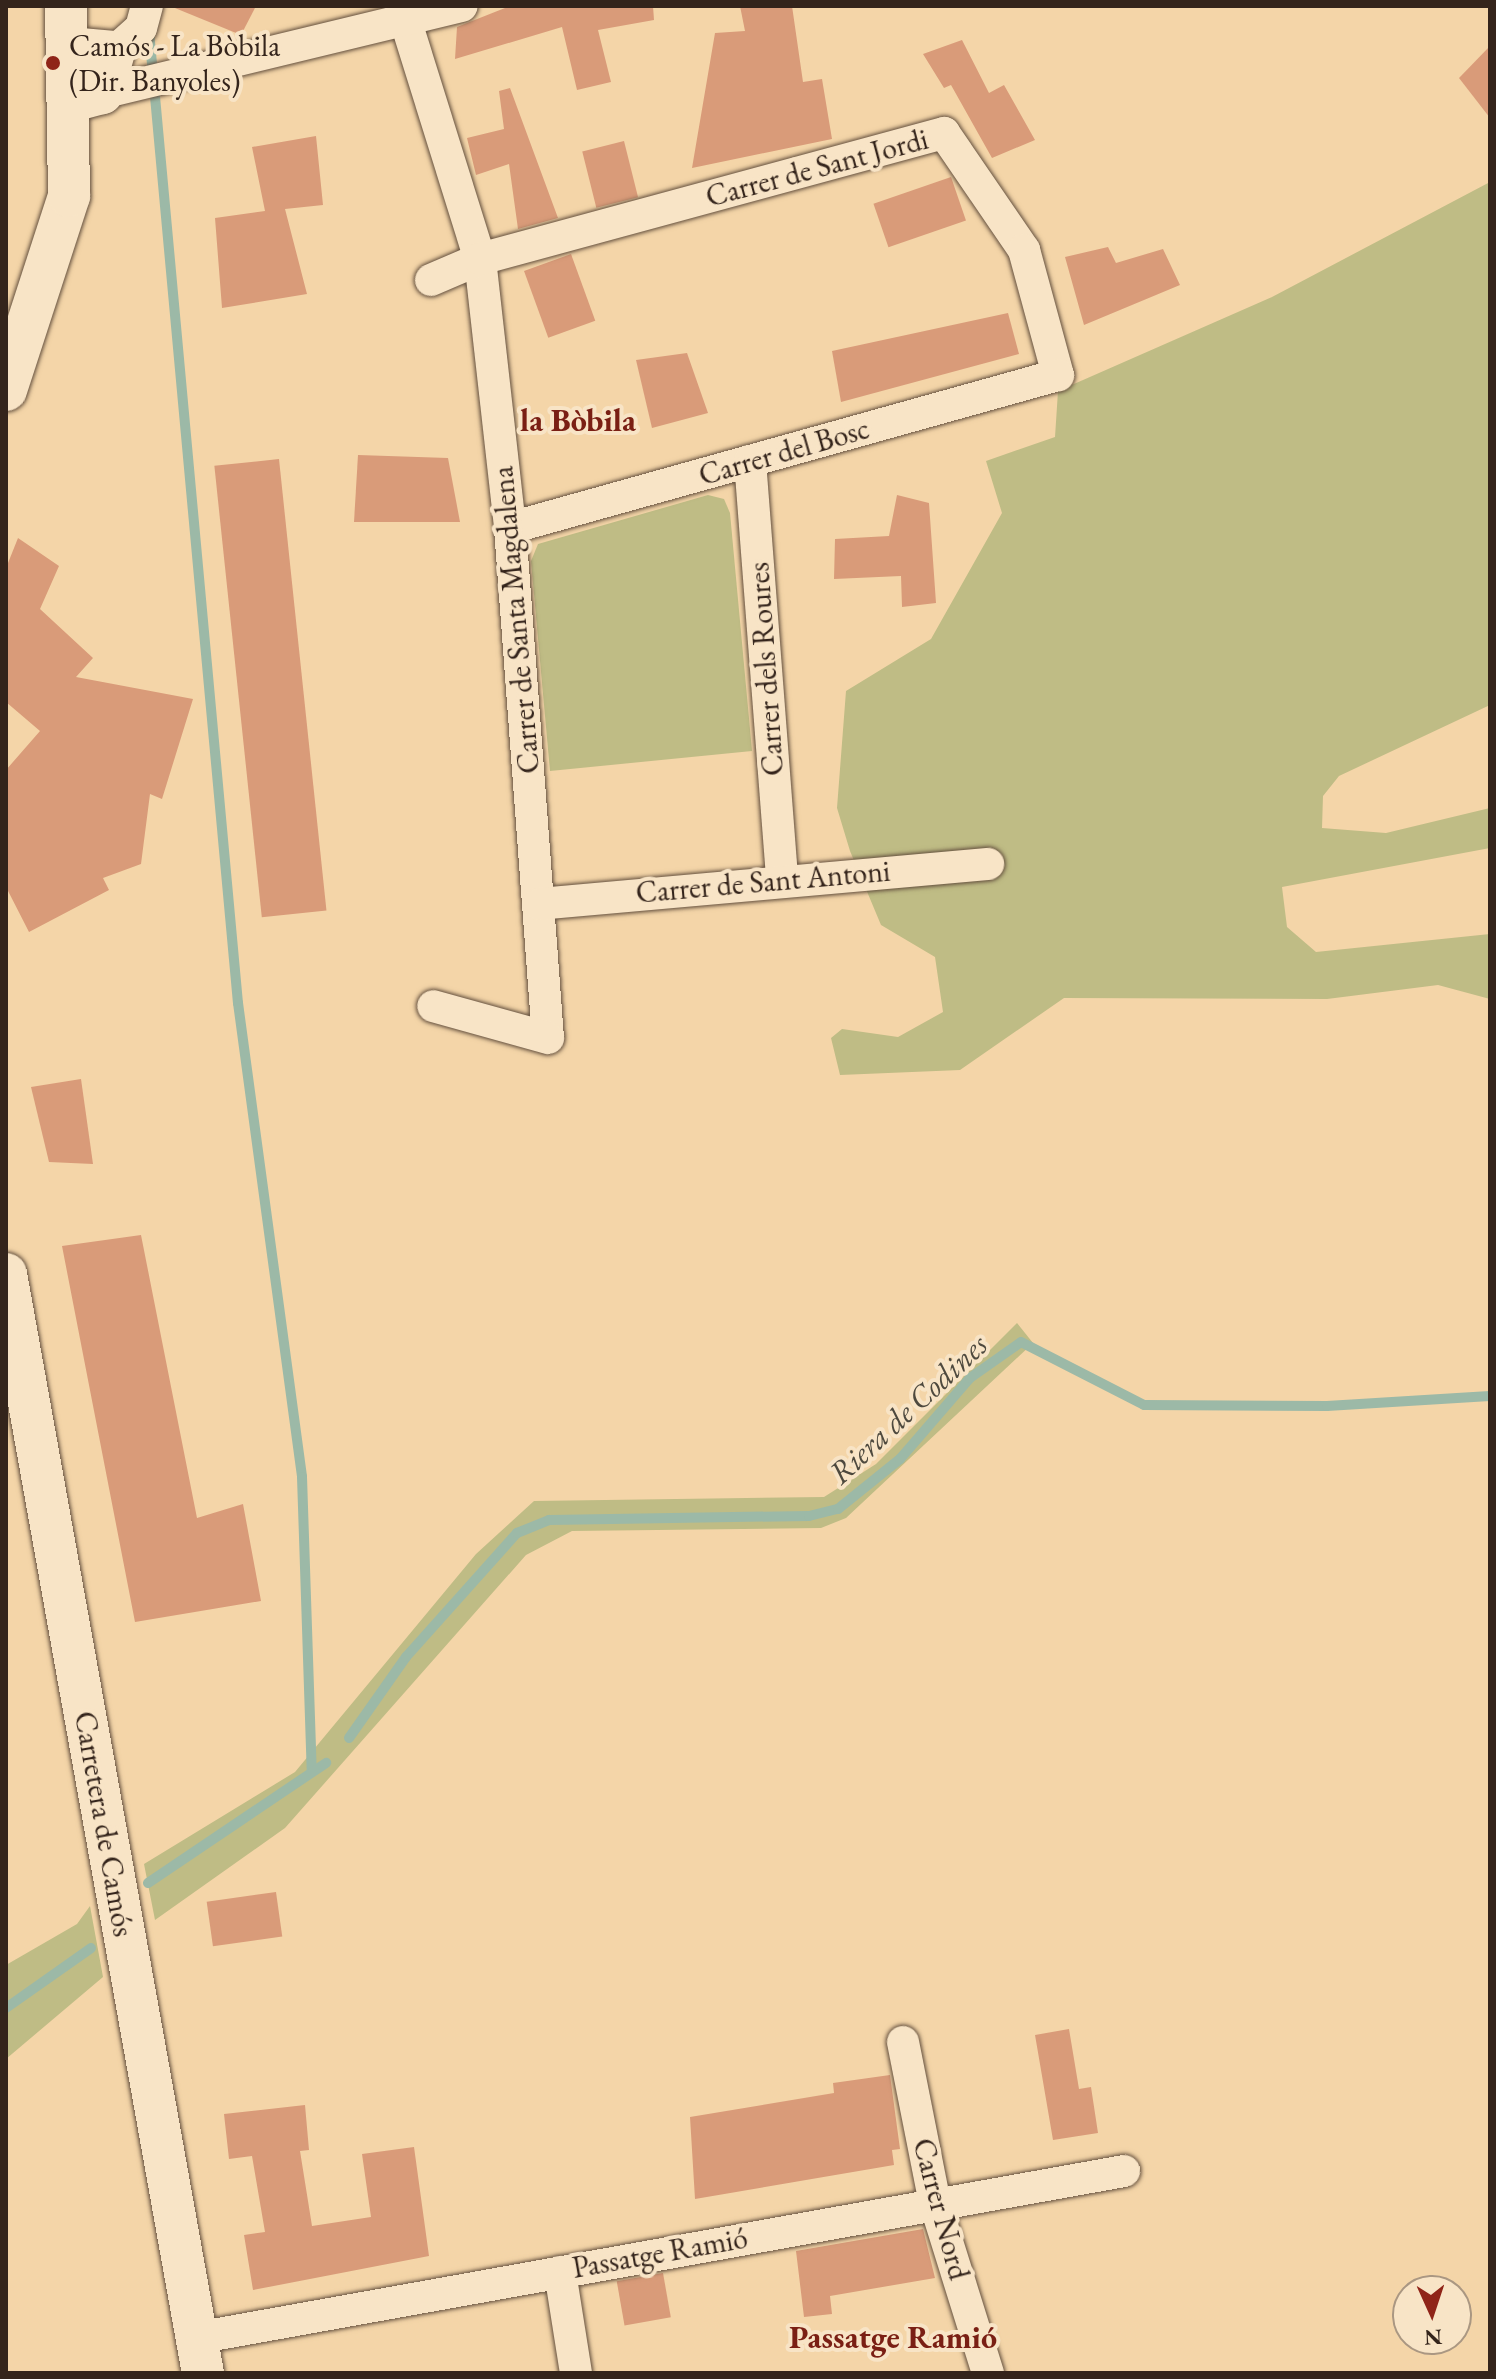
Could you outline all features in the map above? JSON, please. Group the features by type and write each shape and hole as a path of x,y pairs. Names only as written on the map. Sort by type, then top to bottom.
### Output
{"street":[{"path":"66,6 69,48 102,84"},
{"path":"6,390 102,84 141,28 147,6"},
{"path":"102,84 166,79 462,6"},
{"name":"Carrer de Santa Magdalena","path":"406,22 480,259 510,528 548,1038 433,1006"},
{"name":"Carrer de Sant Jordi","path":"431,280 480,259 944,133 1024,250 1058,375"},
{"name":"Carrer del Bosc","path":"510,528 1058,375"},
{"name":"Carrer dels Roures","path":"750,461 782,877"},
{"name":"Carrer de Sant Antoni","path":"539,904 782,877 988,864"},
{"name":"Carretera de Camós","path":"6,1274 200,2356"},
{"name":"Carrer Nord","path":"903,2042 935,2203 988,2373"},
{"name":"Passatge Ramió","path":"200,2356 560,2272 1124,2171"},
{"path":"560,2272 576,2373"}],"shaded area":[{"path":"1490,182 1490,705 1339,776 1323,796 1322,828 1386,833 1490,808 1490,848 1282,887 1287,927 1316,952 1490,934 1490,999 1438,985 1327,999 1064,998 960,1070 840,1075 831,1038 842,1029 898,1037 943,1012 935,957 881,925 850,851 837,808 846,691 931,639 1002,513 986,461 1055,437 1058,391 1272,297"},
{"path":"708,495 724,499 730,513 752,751 550,771 531,561 538,544"},
{"path":"1017,1323 1033,1343 846,1518 821,1528 572,1531 526,1555 285,1828 155,1920 144,1864 295,1772 476,1554 534,1501 824,1497 876,1464"},
{"path":"90,1906 103,1977 6,2059 6,1965 77,1924"}],"building":[{"path":"170,6 256,6 241,35"},
{"path":"510,6 653,6 654,20 598,30 611,82 577,90 562,27 455,59 457,27"},
{"path":"740,6 792,6 803,82 822,79 832,139 692,168 715,33 745,31"},
{"path":"962,40 989,93 1004,85 1035,140 992,158 951,85 944,88 923,54"},
{"path":"1490,46 1490,118 1459,78"},
{"path":"510,88 558,218 518,229 509,164 476,175 467,138 504,129 499,91"},
{"path":"316,136 323,205 285,209 307,294 222,308 215,218 265,211 252,147"},
{"path":"624,141 638,197 596,208 582,151"},
{"path":"951,177 966,220 888,247 873,204"},
{"path":"1108,247 1116,263 1163,249 1180,285 1084,325 1065,257"},
{"path":"571,254 595,321 548,338 524,271"},
{"path":"1008,313 1019,354 841,402 832,351"},
{"path":"687,353 708,413 652,428 636,360"},
{"path":"358,455 448,458 460,522 354,522"},
{"path":"279,459 326,911 262,917 214,466"},
{"path":"897,495 929,503 936,603 902,607 901,576 834,579 835,539 889,536"},
{"path":"18,538 59,566 40,609 93,658 76,677 193,699 162,799 150,794 141,864 103,878 109,890 29,932 6,887 6,770 40,731 6,702 6,568"},
{"path":"81,1079 93,1164 49,1162 31,1087"},
{"path":"141,1235 197,1518 243,1504 261,1601 135,1622 62,1246"},
{"path":"276,1892 282,1937 213,1946 207,1902"},
{"path":"1069,2029 1079,2089 1091,2087 1098,2133 1053,2140 1035,2035"},
{"path":"890,2075 900,2149 892,2150 894,2165 695,2199 690,2117 834,2093 833,2083"},
{"path":"305,2105 309,2150 300,2151 312,2226 371,2217 362,2154 414,2147 429,2256 253,2290 244,2235 265,2232 252,2156 229,2159 224,2114"},
{"path":"923,2229 935,2278 830,2296 832,2314 804,2317 796,2251"},
{"path":"663,2273 671,2317 625,2325 617,2281"}],"waterway":[{"path":"149,31 238,1003 302,1477 312,1772"},
{"name":"Riera de Codines","path":"349,1738 406,1657 517,1533 549,1520 809,1516 838,1509 900,1459 970,1378 1021,1342 1144,1405 1327,1406 1490,1396"},
{"name":"Riera de Codines","path":"148,1883 326,1763"},
{"name":"Riera de Codines","path":"6,2008 91,1948"}],"place":[{"name":"Camós - La Bòbila (Dir. Banyoles)","path":"53,63"}],"district":[{"name":"la Bòbila","path":"578,420"},
{"name":"Passatge Ramió","path":"893,2337"}]}
